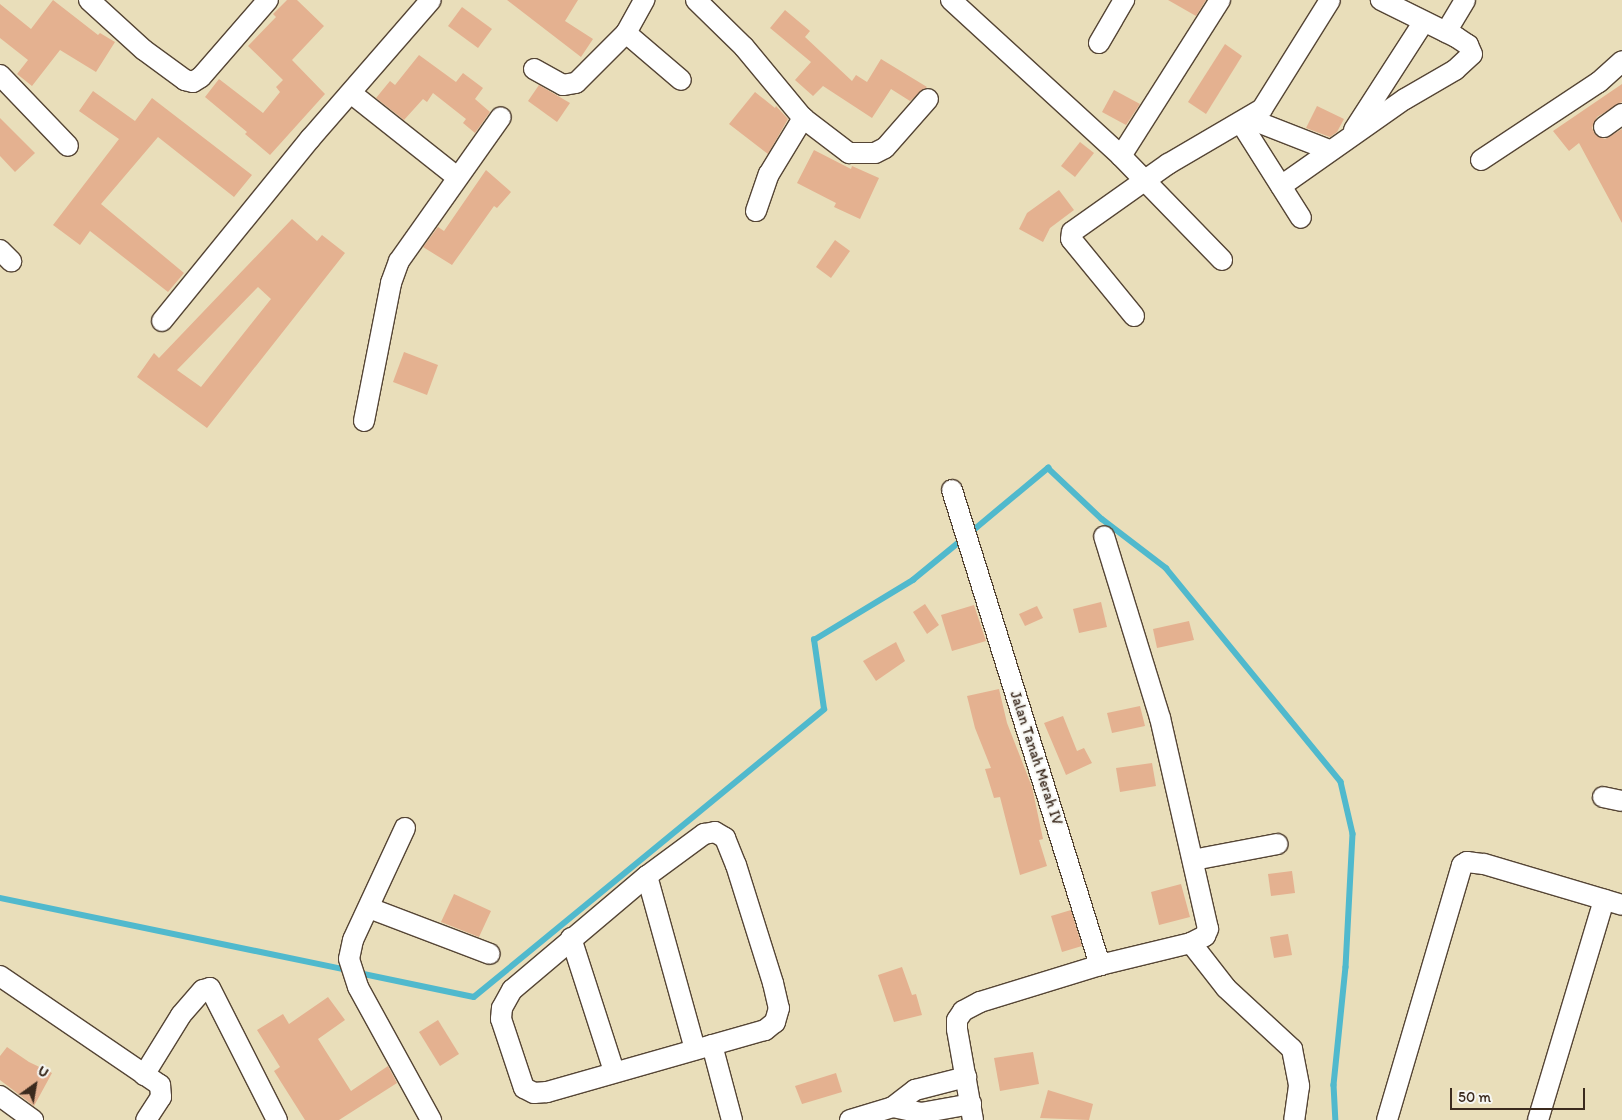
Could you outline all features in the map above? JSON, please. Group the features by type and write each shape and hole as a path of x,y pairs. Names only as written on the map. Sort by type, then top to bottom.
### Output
{"street":[{"path":"89,0 144,50 185,80 193,82 201,77 268,0"},
{"path":"162,321 351,92 431,0"},
{"path":"534,69 563,85 576,83 626,33 644,0"},
{"path":"696,0 744,47 803,118 849,153 875,153 891,142 928,99"},
{"path":"951,0 1121,156 1222,260"},
{"path":"1099,43 1124,0"},
{"path":"1121,156 1220,0"},
{"path":"1134,316 1071,235 1074,228 1221,131 1245,121 1262,109 1330,0"},
{"path":"1280,186 1329,150 1468,60 1472,54 1468,45 1381,0"},
{"path":"1446,32 1465,0"},
{"path":"1350,137 1423,23"},
{"path":"626,33 682,80"},
{"path":"1481,160 1599,82 1622,61"},
{"path":"0,75 68,146"},
{"path":"351,92 457,177"},
{"path":"1604,127 1622,114"},
{"path":"364,421 394,273 407,247 501,117"},
{"path":"756,212 769,174 803,118"},
{"path":"1245,121 1329,150"},
{"path":"1245,121 1280,186 1301,218"},
{"name":"Jalan Tanah Merah IV","path":"952,490 1100,965"},
{"path":"893,1107 921,1113 972,1112 956,1024 963,1011 980,1002 1100,965 1191,943 1205,936 1208,926 1160,718 1104,536"},
{"path":"405,828 350,947 349,958 355,980 431,1120"},
{"path":"715,832 725,838 779,1008 776,1022 765,1030 614,1070 540,1093 528,1091 519,1081 502,1027 502,1008 521,980 647,876 704,834 715,832"},
{"path":"1193,860 1278,844"},
{"path":"1387,1120 1462,865 1467,862 1484,864 1613,902 1538,1120"},
{"path":"647,876 704,1047 732,1120"},
{"path":"369,908 490,954"},
{"path":"571,938 614,1070"},
{"path":"1191,943 1226,988 1292,1049 1299,1086 1294,1120"},
{"path":"0,976 144,1075 163,1091 146,1120"},
{"path":"144,1075 181,1015 203,990 210,988 277,1120"},
{"path":"850,1120 893,1107 915,1090 966,1077"},
{"path":"0,1096 33,1120"}],"building":[{"path":"53,0 98,35 100,33 115,42 96,72 60,50 32,86 17,74 28,60 0,38 0,4 31,29"},
{"path":"287,0 297,0 324,26 292,60 325,94 270,155 245,134 247,132 205,97 219,79 263,113 280,92 276,87 283,80 248,46 276,17 273,14"},
{"path":"507,0 578,0 565,21 593,39 581,57"},
{"path":"1168,0 1206,0 1196,16"},
{"path":"462,7 492,29 478,48 448,26"},
{"path":"785,10 810,31 805,37 852,81 856,75 867,82 881,59 927,87 910,101 891,89 872,118 823,86 813,96 795,80 811,62 770,28"},
{"path":"1225,44 1242,56 1206,114 1188,102"},
{"path":"419,55 456,82 463,73 483,88 475,99 490,112 475,133 463,123 466,119 433,93 427,102 423,99 404,120 376,98 390,81 395,85"},
{"path":"1622,84 1622,102 1597,117 1592,128 1595,134 1605,139 1622,129 1622,223 1579,143 1569,151 1553,131"},
{"path":"539,85 570,103 557,122 528,101"},
{"path":"1114,90 1140,104 1126,125 1102,112"},
{"path":"93,91 135,121 152,98 252,175 234,197 158,137 101,204 184,273 168,292 90,231 80,245 53,225 119,139 79,111"},
{"path":"755,92 775,108 776,106 788,119 768,154 729,124"},
{"path":"1317,106 1344,119 1337,132 1330,137 1306,128"},
{"path":"0,118 35,153 15,172 0,156"},
{"path":"1080,142 1094,153 1075,177 1061,166"},
{"path":"814,150 851,169 852,166 879,178 860,219 834,207 836,203 797,183"},
{"path":"486,170 511,192 497,208 494,206 452,265 423,247 438,227 444,231"},
{"path":"1059,190 1074,210 1050,228 1043,242 1019,229 1027,213"},
{"path":"292,219 317,241 322,235 345,253 207,428 137,377 154,353 159,358","holes":["258,287 271,299 201,387 177,370"]},
{"path":"835,240 850,251 831,278 816,267"},
{"path":"404,352 438,365 427,395 393,382"},
{"path":"1101,602 1107,627 1079,633 1073,609"},
{"path":"925,604 939,625 927,634 913,612"},
{"path":"974,605 986,641 952,651 941,615"},
{"path":"1037,606 1043,618 1025,626 1019,614"},
{"path":"1189,621 1194,640 1157,648 1153,629"},
{"path":"896,642 905,661 876,681 863,661"},
{"path":"999,689 1007,723 1032,787 1043,839 1039,840 1047,866 1020,875 1000,797 994,798 985,769 991,768 975,728 967,696"},
{"path":"1140,706 1145,726 1112,733 1107,713"},
{"path":"1063,716 1077,751 1084,748 1092,763 1066,775 1044,723"},
{"path":"1152,763 1156,786 1120,792 1116,768"},
{"path":"1292,871 1295,893 1271,896 1268,874"},
{"path":"1181,884 1190,917 1159,925 1151,892"},
{"path":"454,894 491,911 479,937 441,922"},
{"path":"1071,910 1082,946 1062,952 1051,916"},
{"path":"1288,934 1292,955 1274,958 1270,937"},
{"path":"902,967 912,995 916,994 922,1015 894,1022 878,975"},
{"path":"328,997 345,1020 318,1039 351,1091 388,1066 397,1083 339,1120 305,1120 274,1071 280,1067 257,1030 283,1014 289,1024"},
{"path":"438,1020 459,1054 440,1066 419,1032"},
{"path":"7,1047 29,1062 52,1073 34,1106 0,1080 0,1056"},
{"path":"1033,1052 1039,1084 1000,1091 994,1058"},
{"path":"836,1073 842,1092 802,1104 795,1086"},
{"path":"1048,1090 1093,1104 1089,1120 1040,1118"}],"waterway":[{"path":"970,533 1048,468 1102,519 1166,568 1341,782 1353,834 1346,967 1334,1085 1336,1120"},
{"path":"359,973 474,997 824,709 814,640 913,580 963,539"},
{"path":"0,898 347,970"}]}
